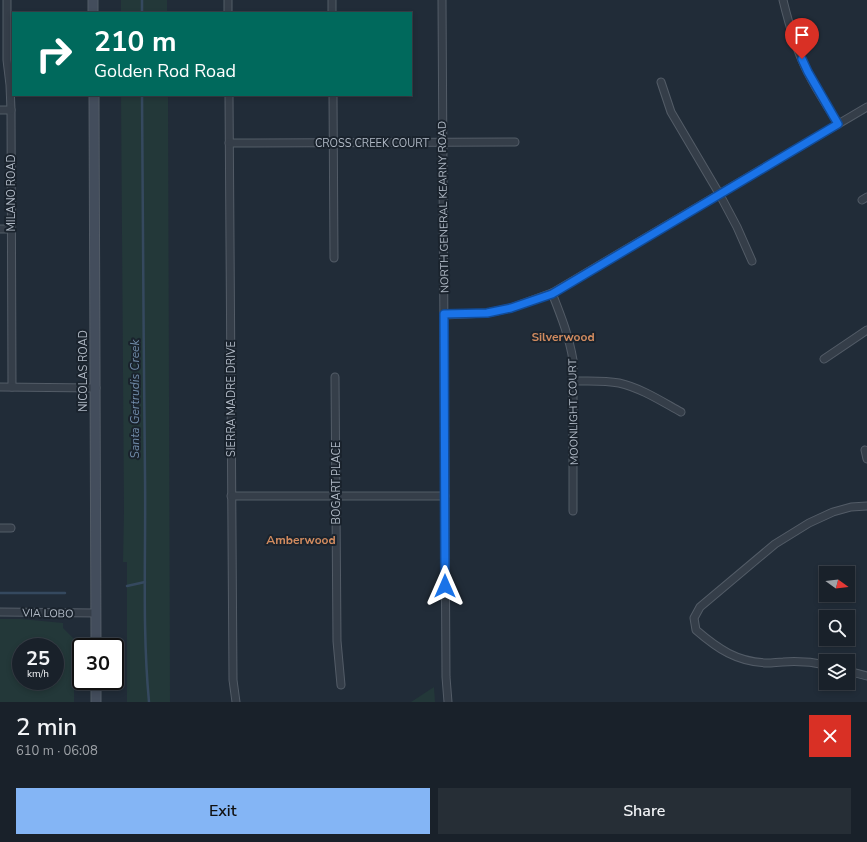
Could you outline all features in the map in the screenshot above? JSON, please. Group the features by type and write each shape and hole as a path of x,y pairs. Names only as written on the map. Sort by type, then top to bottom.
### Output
{"main road":[{"path":"93,0 93,12"},
{"name":"NICOLAS ROAD","path":"94,96 96,638"},
{"path":"96,690 96,702"}],"street":[{"name":"MILANO ROAD","path":"7,0 7,60 11,110 12,387"},
{"path":"228,0 228,12"},
{"path":"332,0 332,12"},
{"name":"NORTH GENERAL KEARNY ROAD","path":"442,0 446,669 448,702"},
{"path":"783,0 796,46 808,72 838,124"},
{"path":"661,82 671,112 720,195 737,227 752,261"},
{"name":"SIERRA MADRE DRIVE","path":"229,96 233,680 236,702"},
{"path":"333,96 334,258"},
{"path":"444,314 487,313 511,308 552,294 867,107"},
{"path":"0,110 11,110"},
{"name":"CROSS CREEK COURT","path":"229,143 515,142"},
{"path":"0,229 11,229"},
{"name":"MOONLIGHT COURT","path":"552,294 570,340 573,360 573,511"},
{"path":"824,359 867,330"},
{"name":"BOGART PLACE","path":"335,377 337,641 341,685"},
{"path":"573,381 602,381 619,383 644,392 681,412"},
{"path":"0,387 96,388"},
{"path":"865,450 867,458"},
{"path":"231,496 445,496"},
{"path":"819,664 805,662 768,663 750,661 733,656 719,649 696,630 694,618 700,607 775,544 809,523 833,512 851,507 867,506"},
{"path":"0,528 11,528"},
{"name":"VIA LOBO","path":"0,612 96,613"},
{"path":"855,672 867,675"}],"green space":[{"path":"121,0 167,0 167,12 121,12"},
{"path":"121,96 168,96 170,702 127,702 127,562 123,562 124,511"},
{"path":"0,619 21,619 63,623 63,628 73,638 72,690 74,690 74,702 0,702"},
{"path":"434,687 435,702 411,702"}],"waterway":[{"name":"Santa Gertrudis Creek","path":"142,0 142,12"},
{"name":"Santa Gertrudis Creek","path":"142,96 145,618 149,702"},
{"path":"127,586 145,582"},
{"path":"0,593 65,593"}],"district":[{"name":"Silverwood","path":"563,337"},
{"name":"Amberwood","path":"301,540"}],"route":[{"path":"445,586 444,314 487,313 511,308 552,294 838,124 802,59"}]}
